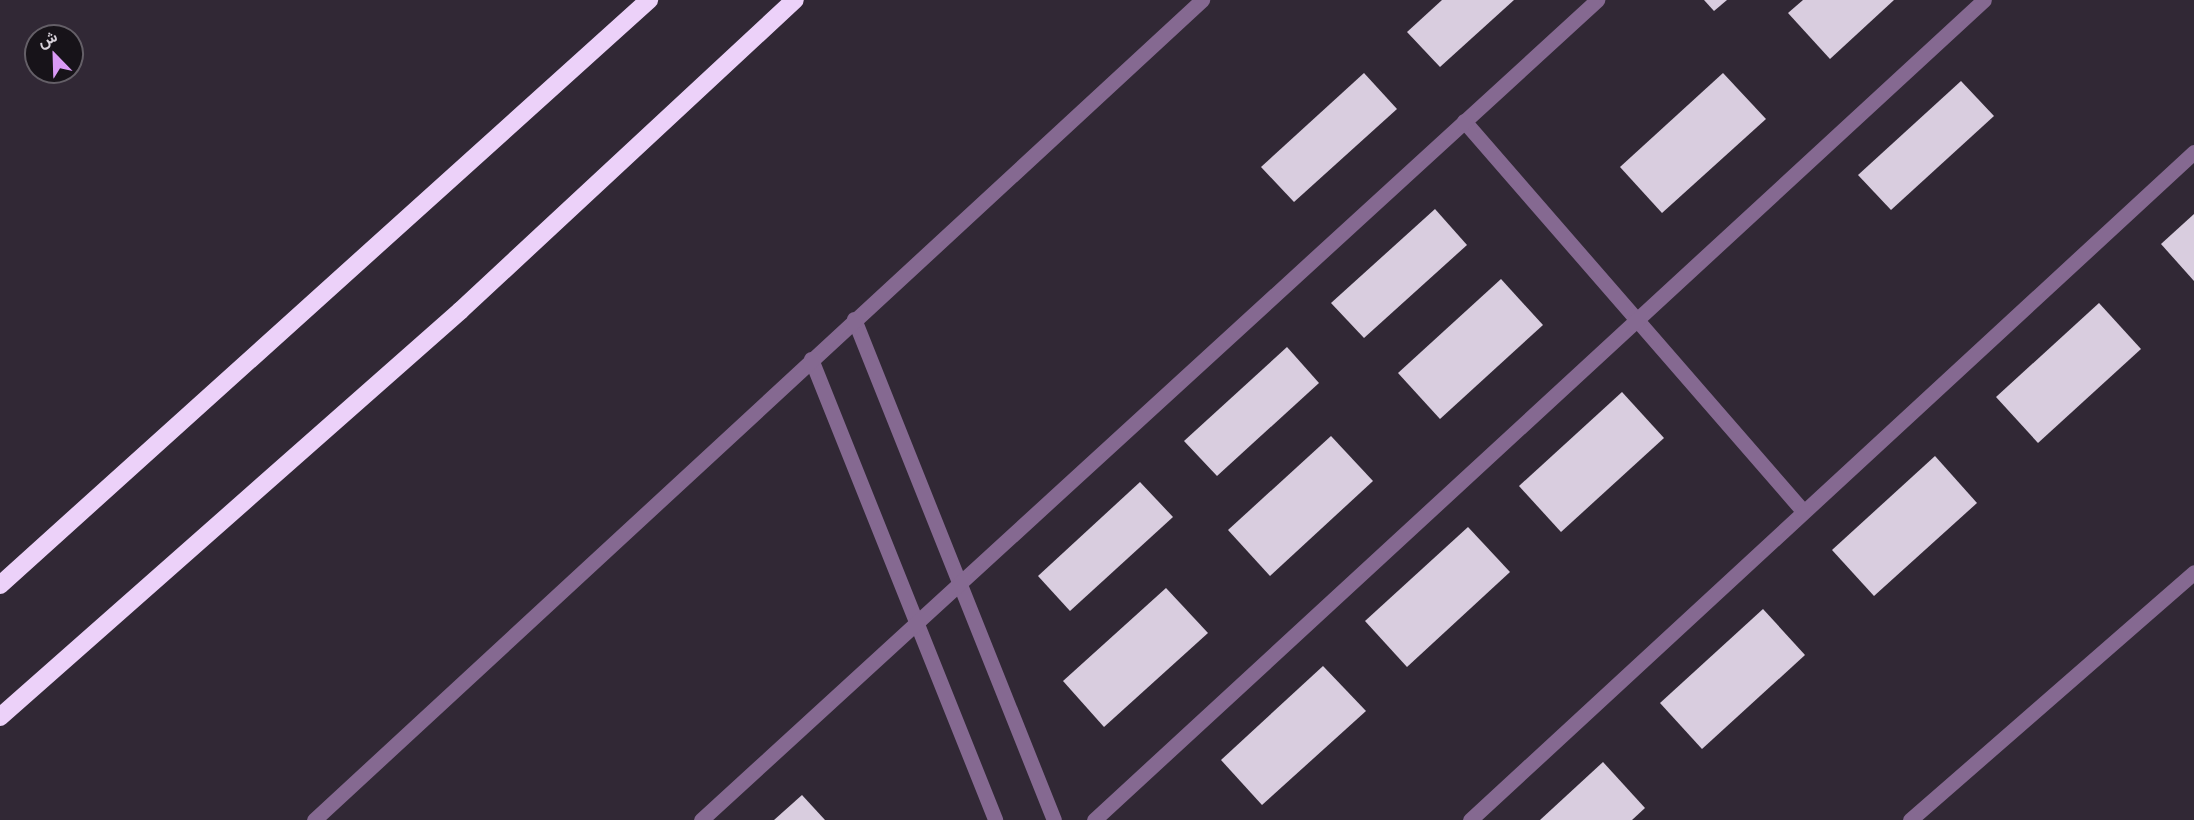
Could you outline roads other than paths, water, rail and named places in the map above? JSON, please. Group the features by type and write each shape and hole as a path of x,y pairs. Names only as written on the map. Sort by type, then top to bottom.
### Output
{"highway":[{"path":"0,585 649,0"},
{"path":"0,717 460,311 795,0"}],"street":[{"path":"314,820 854,318 1202,0"},
{"path":"701,820 1597,0"},
{"path":"1094,820 1984,0"},
{"path":"1464,121 1803,511"},
{"path":"1470,820 2194,152"},
{"path":"854,318 1054,820"},
{"path":"811,359 995,820"},
{"path":"1910,820 2194,572"}]}
